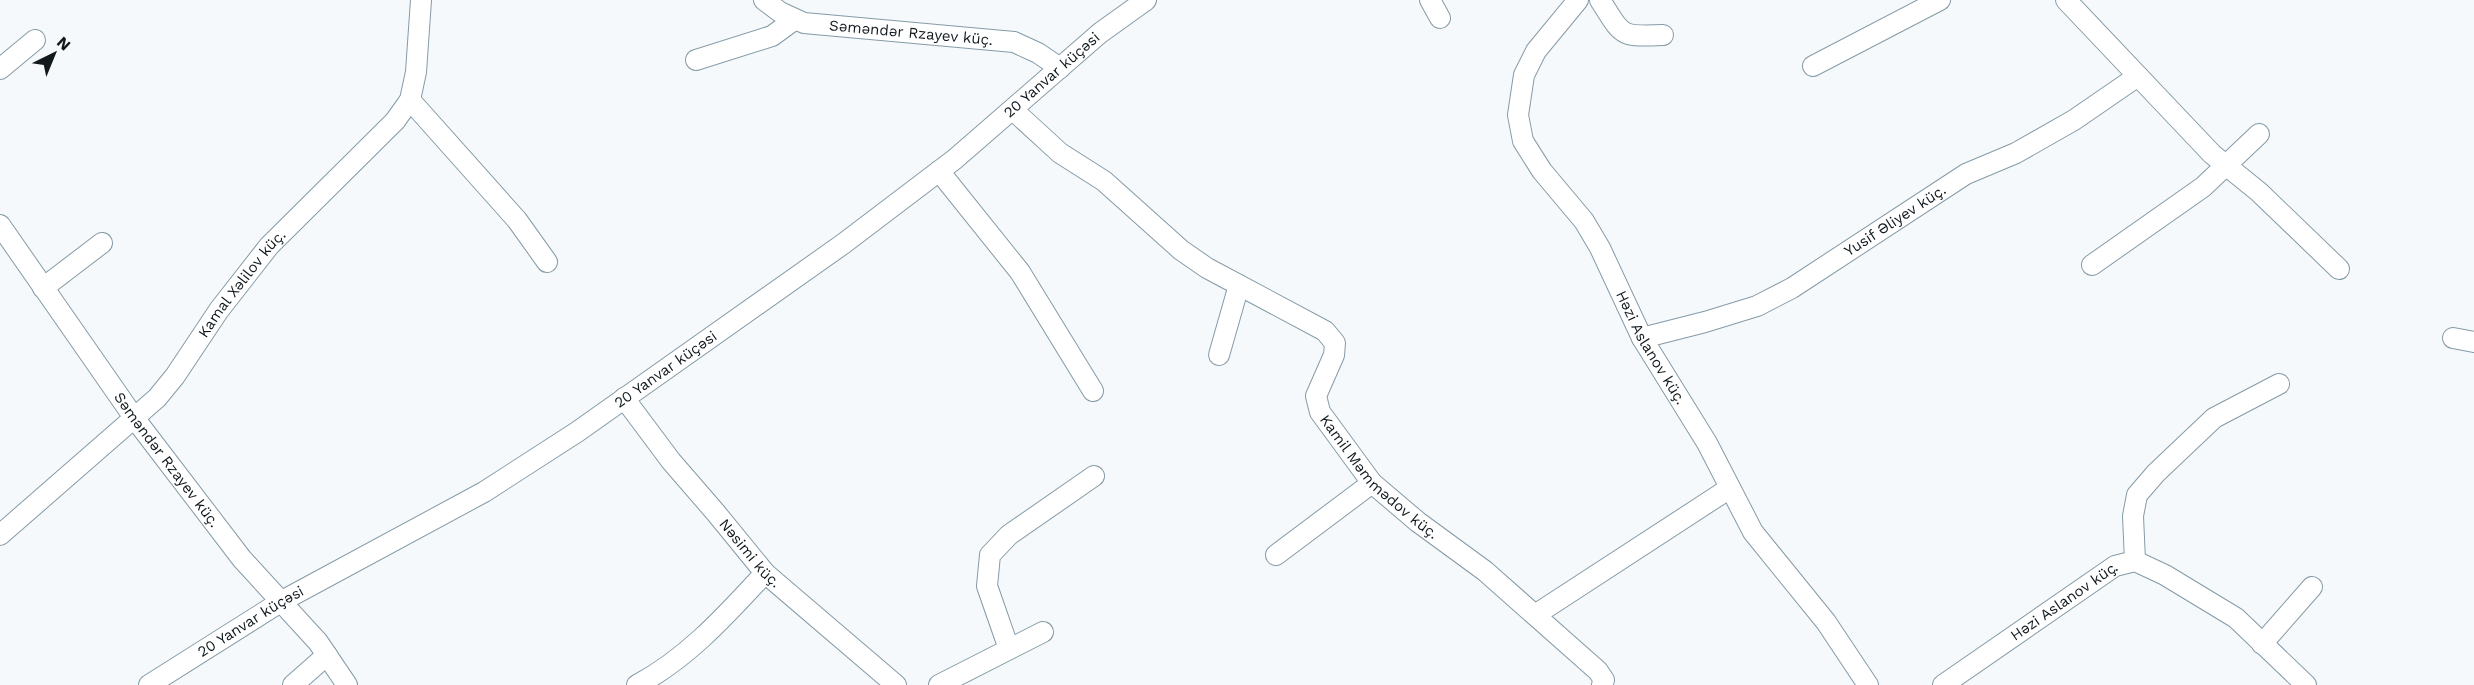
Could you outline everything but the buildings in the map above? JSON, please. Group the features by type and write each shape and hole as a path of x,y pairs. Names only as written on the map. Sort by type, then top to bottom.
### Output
{"street":[{"name":"Kamal Xəlilov küç.","path":"0,536 157,398 175,376 219,310 269,246 395,121 410,100 416,72 422,0"},
{"name":"Səməndər Rzayev küç.","path":"764,0 794,20 1014,42 1038,52 1060,68"},
{"name":"20 Yanvar küçəsi","path":"149,685 282,602 484,492 624,398 843,244 939,171 1013,110 1100,33 1146,0"},
{"path":"1430,0 1440,18"},
{"name":"Həzi Aslanov küç.","path":"1578,0 1536,51 1524,75 1518,115 1523,141 1542,171 1584,221 1600,248 1642,338 1707,443 1754,532 1826,622 1868,685"},
{"path":"1600,0 1619,30 1632,36 1663,35"},
{"path":"1813,66 1940,0"},
{"path":"2066,0 2212,154 2259,192 2339,268"},
{"path":"696,60 772,36 794,20"},
{"path":"0,69 35,40"},
{"name":"Yusif Əliyev küç.","path":"1642,338 1757,306 1792,288 1966,174 2016,153 2074,120 2138,76"},
{"path":"410,100 517,220 547,262"},
{"name":"Kamil Məmmədov küç.","path":"1013,110 1060,153 1104,182 1180,250 1207,268 1325,331 1335,343 1334,355 1316,396 1320,412 1372,483 1418,522 1485,571 1598,671 1604,680 1602,685"},
{"path":"2092,265 2203,187 2259,134"},
{"path":"939,171 1020,272 1093,392"},
{"name":"Səməndər Rzayev küç.","path":"0,225 135,419 242,559 303,623 347,685"},
{"path":"43,288 102,243"},
{"path":"1220,355 1239,285"},
{"path":"2454,338 2474,342"},
{"path":"2135,561 2133,516 2138,495 2156,473 2214,418 2279,384"},
{"name":"Nəsimi küç.","path":"624,398 671,461 765,573 896,685"},
{"path":"1010,649 987,586 990,555 1010,535 1094,476"},
{"path":"1276,555 1372,483"},
{"path":"1535,615 1730,488"},
{"name":"Həzi Aslanov küç.","path":"1942,685 2115,566 2135,561 2166,574 2236,618 2306,685"},
{"path":"638,685 669,665 721,621 765,573"},
{"path":"2262,644 2312,587"},
{"path":"939,685 1043,632"},
{"path":"293,685 327,655"}]}
